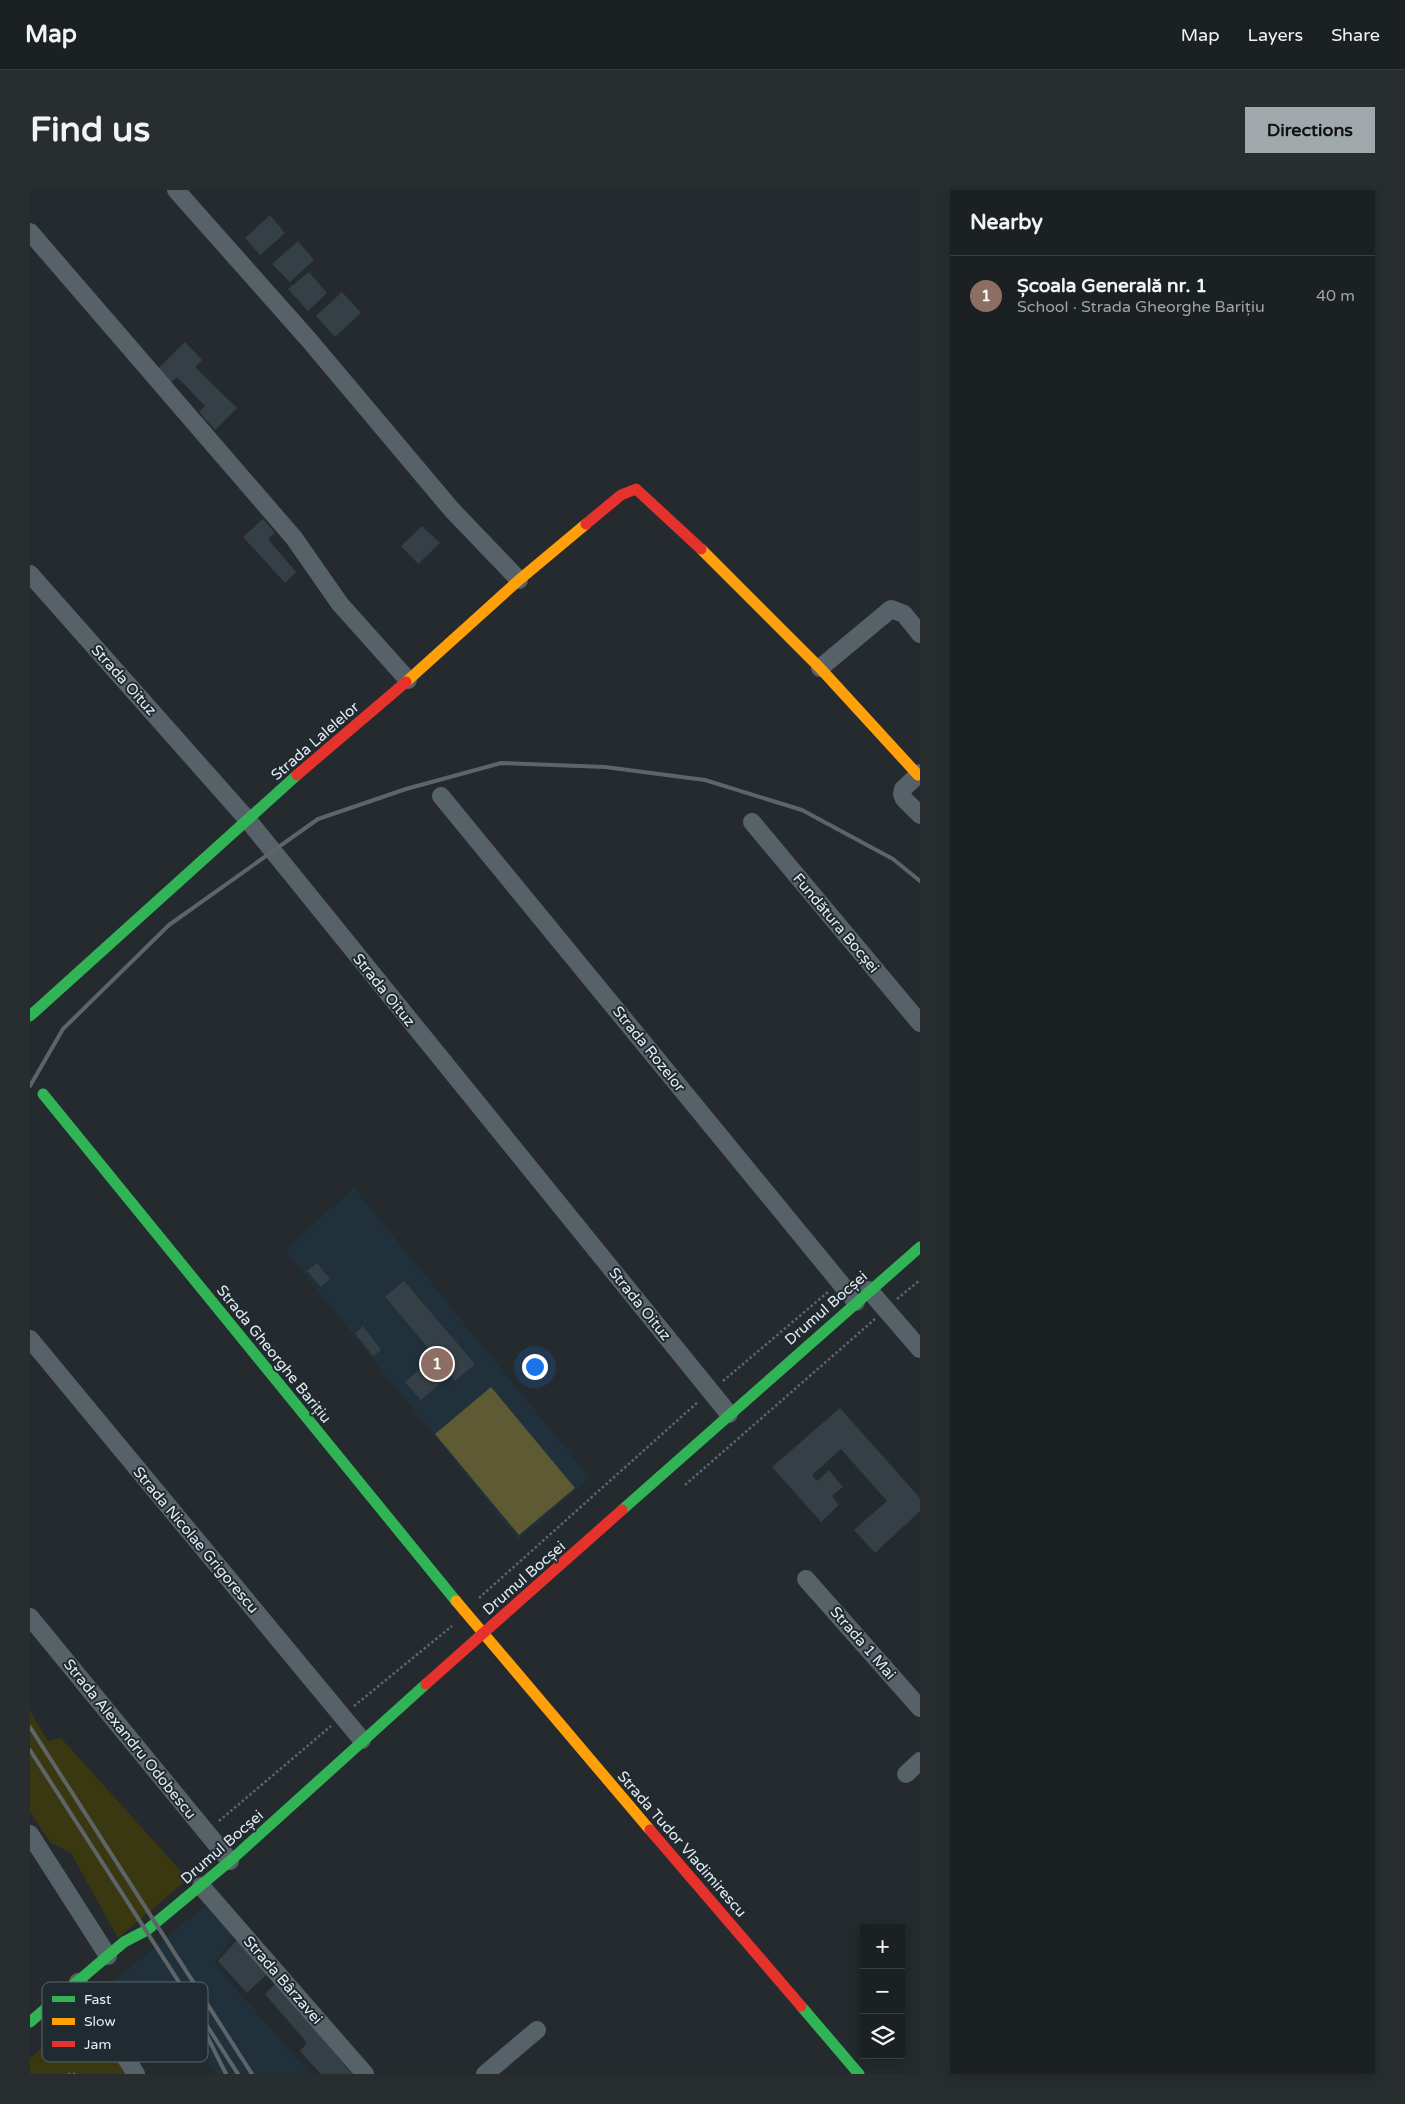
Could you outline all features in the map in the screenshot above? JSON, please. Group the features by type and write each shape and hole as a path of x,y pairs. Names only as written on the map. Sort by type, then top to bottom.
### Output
{"street":[{"path":"176,190 309,340 452,510 519,580"},
{"path":"30,232 294,538 340,604 408,680"},
{"name":"Strada Lalelelor","path":"30,1016 247,820 408,680 519,580 623,494 636,489 644,494 820,668"},
{"name":"Strada Oituz","path":"30,574 247,820 729,1414"},
{"path":"920,634 904,614 891,609 820,668 919,774 903,789 902,794 904,799 920,815"},
{"name":"Strada Rozelor","path":"441,796 856,1302"},
{"name":"Fundătura Bocșei","path":"752,822 920,1023"},
{"name":"Strada Gheorghe Barițiu","path":"43,1094 482,1634"},
{"name":"Drumul Bocșei","path":"78,1982 124,1942 147,1930 230,1861 362,1740 869,1290 920,1247"},
{"path":"869,1290 920,1349"},
{"name":"Strada Nicolae Grigorescu","path":"30,1340 362,1740"},
{"name":"Strada 1 Mai","path":"806,1579 920,1708"},
{"name":"Strada Alexandru Odobescu","path":"30,1617 230,1861"},
{"name":"Strada Tudor Vladimirescu","path":"482,1634 859,2074"},
{"path":"906,1774 920,1761"},
{"path":"30,1834 108,1956"},
{"name":"Strada Bârzavei","path":"201,1886 365,2074"},
{"name":"Drumul Bocșei","path":"30,2022 42,2012"},
{"path":"485,2074 537,2030"},
{"path":"128,2062 136,2074"}],"path":[{"path":"897,1300 920,1280"},
{"path":"476,1601 710,1391 840,1282"},
{"path":"351,1708 456,1622"},
{"path":"207,1833 333,1724"},
{"path":"68,2074 78,2074"}],"shaded area":[{"path":"354,1188 590,1478 518,1540 285,1250"},
{"path":"491,1387 575,1488 519,1535 435,1434"},
{"path":"30,1711 48,1741 61,1738 188,1879 118,1938 71,1853 50,1842 30,1812"},
{"path":"206,1905 234,1937 214,1963 310,2074 216,2074 208,2062 208,1982 114,1982"},
{"path":"42,2048 42,2062 119,2062 127,2074 30,2074 30,2058"}],"building":[{"path":"270,215 285,233 260,255 245,238"},
{"path":"298,241 314,260 290,282 272,264"},
{"path":"309,272 327,293 308,311 288,289"},
{"path":"342,292 361,313 335,337 316,316"},
{"path":"185,342 202,360 195,367 237,408 215,430 199,412 205,406 177,377 170,383 157,370"},
{"path":"263,519 275,533 268,539 296,572 285,583 243,537"},
{"path":"422,526 440,543 418,564 401,546"},
{"path":"317,1263 330,1279 321,1287 307,1271"},
{"path":"404,1281 475,1364 455,1381 450,1375 421,1400 405,1382 435,1356 385,1297"},
{"path":"363,1326 381,1350 373,1356 355,1333"},
{"path":"840,1408 920,1498 920,1511 875,1553 854,1530 887,1501 841,1449 812,1475 817,1481 829,1470 843,1487 832,1496 839,1505 821,1522 772,1467"},
{"path":"237,1940 267,1974 247,1993 218,1961"},
{"path":"276,1983 352,2074 321,2074 300,2051 307,2043 265,1994"}],"railway":[{"path":"30,1086 63,1029 169,925 318,819 406,789 501,763 605,767 705,780 802,810 893,859 920,881"},
{"path":"30,1727 193,1982"},
{"path":"30,1750 179,1982"},
{"path":"208,2005 252,2074"},
{"path":"208,2027 238,2074"},
{"path":"208,2038 226,2074"}],"traffic: fast":[{"path":"30,1016 297,775"},
{"path":"43,1094 456,1601"},
{"path":"622,1510 920,1247"},
{"path":"77,1982 124,1942 147,1930 230,1861 426,1684"},
{"path":"801,2006 859,2074"},
{"path":"30,2022 42,2012"}],"traffic: slow":[{"path":"406,682 519,580 586,524"},
{"path":"701,549 820,668 918,775"},
{"path":"456,1601 650,1830"}],"traffic: jam":[{"path":"586,524 621,495 636,489 701,549"},
{"path":"297,775 406,682"},
{"path":"426,1684 622,1510"},
{"path":"650,1830 801,2006"}],"place":[{"name":"Școala Generală nr. 1","path":"437,1364"}]}
